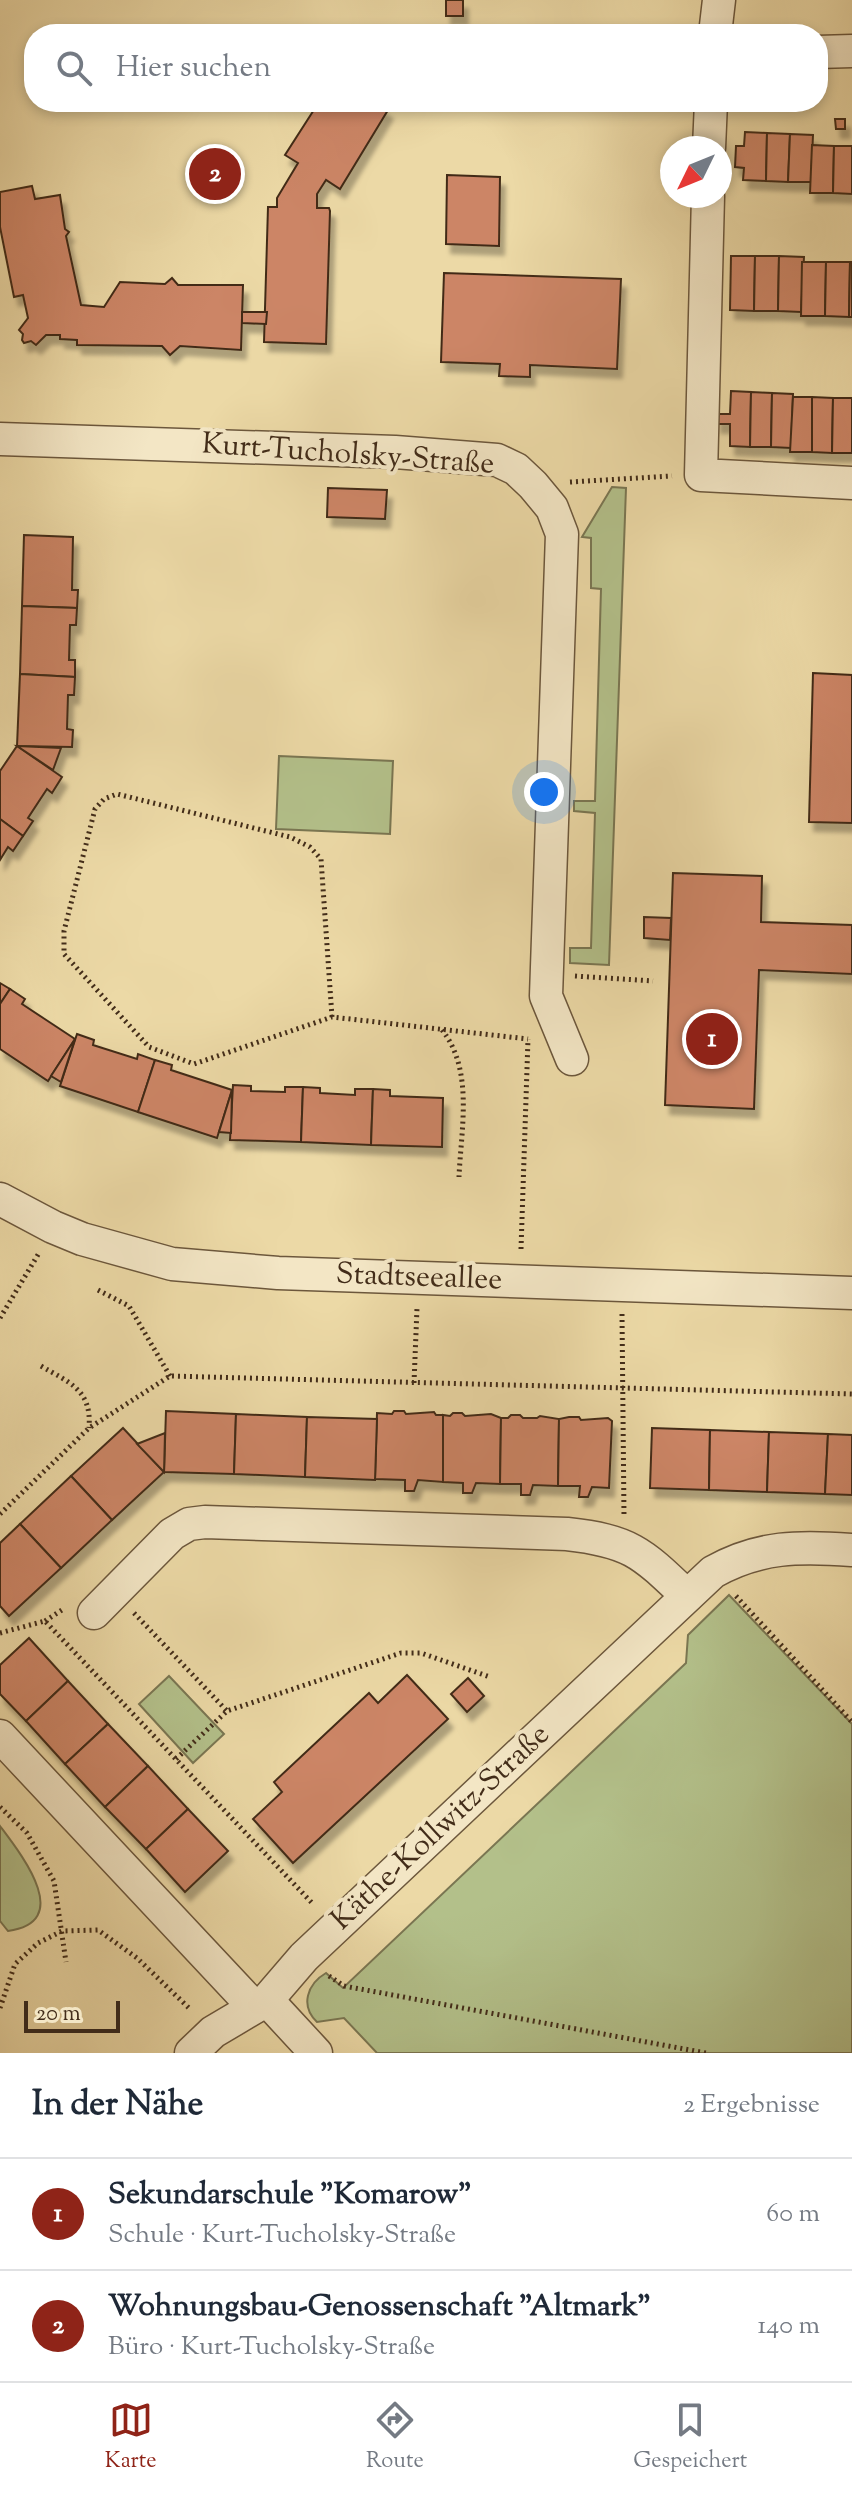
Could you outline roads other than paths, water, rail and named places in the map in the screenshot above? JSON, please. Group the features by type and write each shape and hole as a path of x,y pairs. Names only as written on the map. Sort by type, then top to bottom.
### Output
{"street":[{"path":"716,24 719,0"},
{"path":"828,52 852,51"},
{"path":"710,136 711,112"},
{"path":"708,208 701,475 852,483"},
{"name":"Kurt-Tucholsky-Straße","path":"0,439 395,452 497,460 516,469 533,485 552,508 562,534 546,996 572,1059"},
{"name":"Stadtseeallee","path":"0,1199 53,1227 112,1249 172,1264 278,1273 418,1279 852,1293"},
{"path":"104,1603 172,1534 189,1524 205,1522 567,1534 599,1538 625,1545 649,1560 687,1596"},
{"name":"Käthe-Kollwitz-Straße","path":"202,2042 260,2004 304,1957 713,1572 738,1558 763,1551 852,1550"},
{"path":"0,1736 260,2004 316,2053"}],"place":[{"name":"Wohnungsbau-Genossenschaft \"Altmark\"","path":"215,174"},
{"name":"Sekundarschule \"Komarow\"","path":"712,1039"}]}
